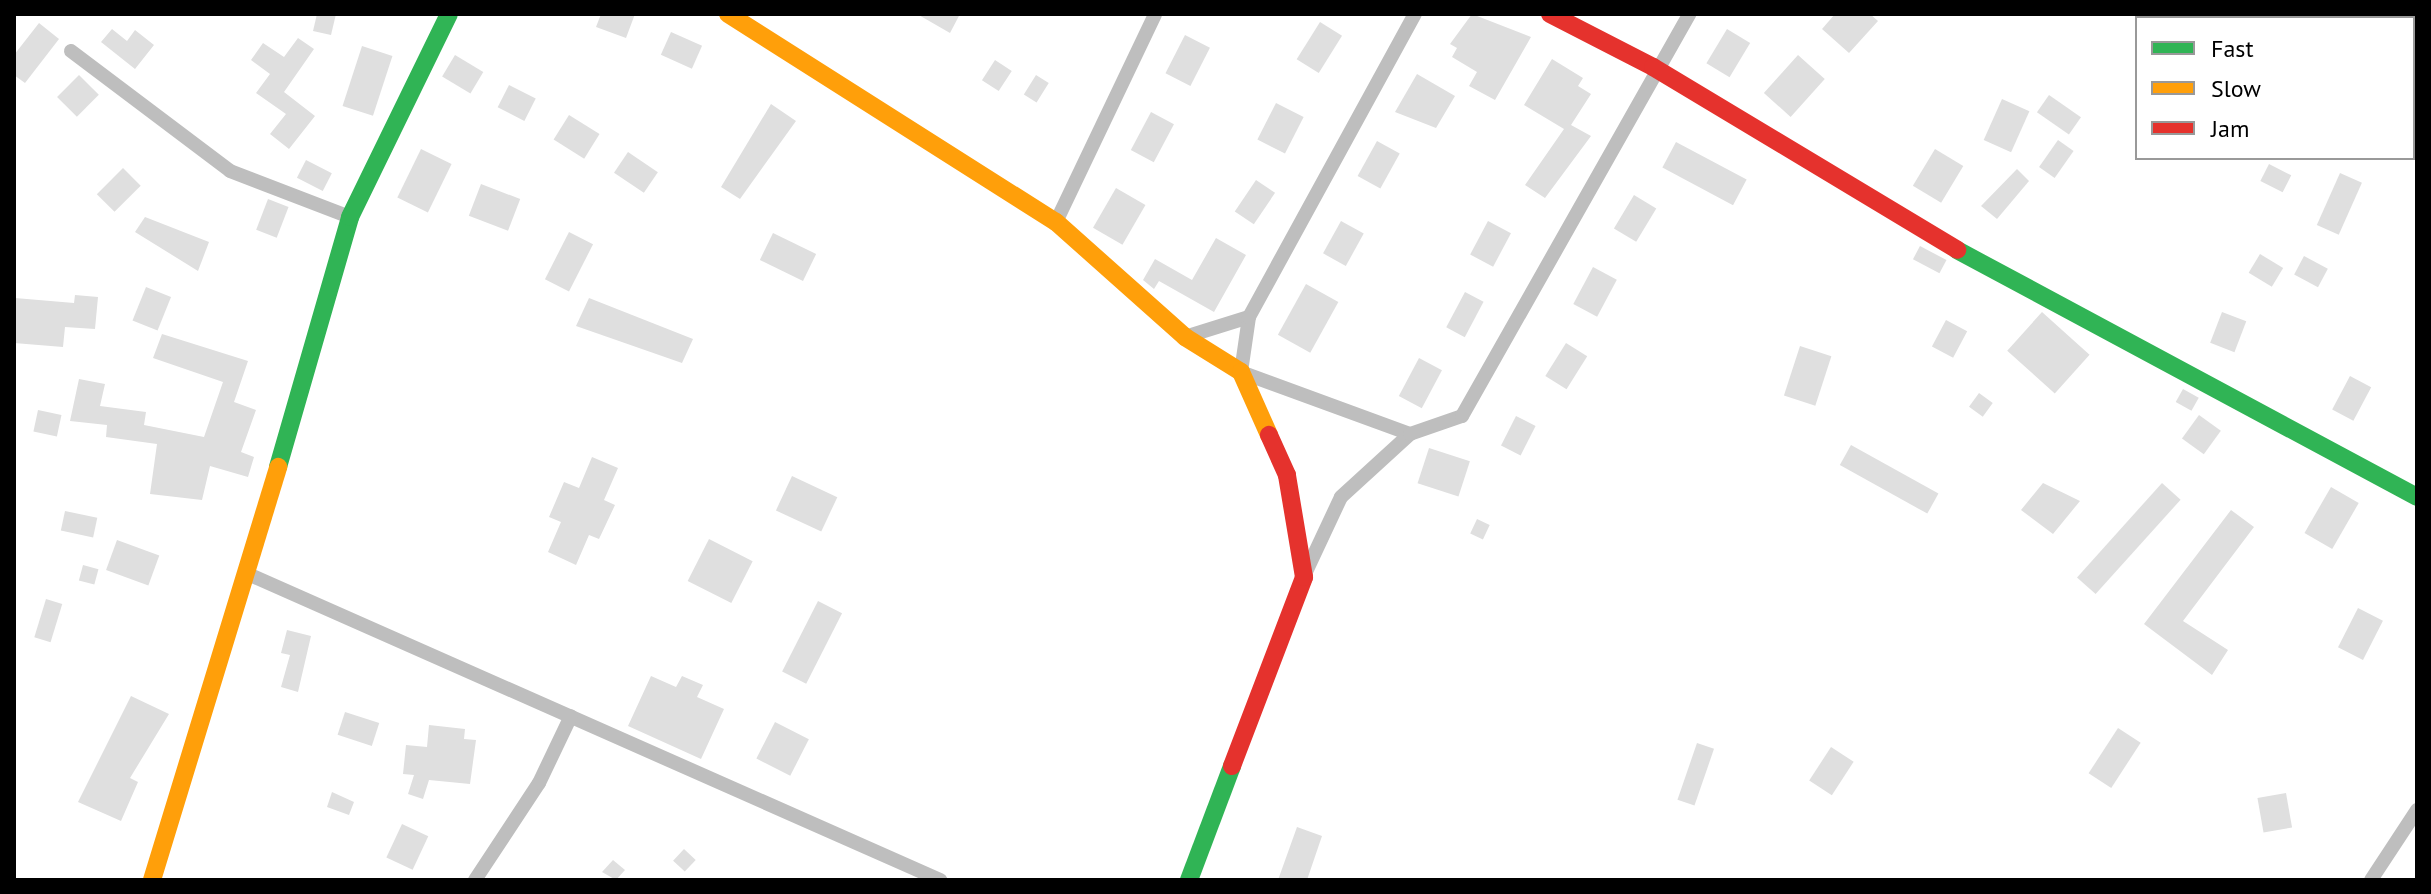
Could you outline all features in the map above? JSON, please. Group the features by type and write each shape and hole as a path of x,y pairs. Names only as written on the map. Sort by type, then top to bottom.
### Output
{"street":[{"path":"152,880 248,574 350,217 449,14"},
{"path":"728,14 1056,222 1185,337 1241,372 1410,434"},
{"path":"1056,222 1155,14"},
{"path":"1304,577 1287,475 1241,372 1249,317 1415,14"},
{"path":"1550,14 1653,67 1881,209 2417,497"},
{"path":"1189,880 1304,577 1341,497 1410,434 1462,416 1653,67 1689,14"},
{"path":"71,51 230,171 350,217"},
{"path":"1185,337 1249,317"},
{"path":"248,574 940,880"},
{"path":"475,880 539,783 571,716"},
{"path":"2371,880 2417,810"}],"building":[{"path":"317,14 336,14 331,35 313,31"},
{"path":"601,14 635,14 626,38 596,27"},
{"path":"917,14 960,14 950,33"},
{"path":"1472,14 1531,37 1495,100 1469,86 1477,72 1452,57 1457,48 1450,44"},
{"path":"1835,14 1870,14 1878,21 1849,53 1822,29"},
{"path":"1320,22 1342,36 1319,73 1297,59"},
{"path":"39,23 59,39 25,83 14,75 14,55"},
{"path":"112,29 127,41 135,30 154,45 135,69 101,42"},
{"path":"1727,29 1750,43 1730,77 1706,63"},
{"path":"671,32 702,46 692,69 661,55"},
{"path":"1185,35 1210,48 1190,86 1165,73"},
{"path":"298,38 314,49 284,92 315,116 289,149 270,134 286,114 256,93 270,74 251,60 263,43 284,57"},
{"path":"362,46 392,56 373,116 343,106"},
{"path":"455,55 483,72 470,93 442,76"},
{"path":"1798,55 1825,79 1791,117 1764,93"},
{"path":"1552,59 1583,78 1578,86 1591,94 1571,125 1591,136 1545,198 1525,185 1564,129 1524,105"},
{"path":"995,60 1012,71 999,91 982,80"},
{"path":"1417,74 1455,96 1436,128 1395,112"},
{"path":"79,75 99,95 77,117 57,97"},
{"path":"1036,75 1049,83 1037,102 1024,95"},
{"path":"509,85 536,99 524,121 498,107"},
{"path":"2049,95 2081,117 2069,135 2037,112"},
{"path":"2002,99 2029,111 2011,152 1984,140"},
{"path":"1276,103 1304,117 1285,154 1257,140"},
{"path":"771,104 796,121 740,199 721,187"},
{"path":"1151,112 1174,124 1154,162 1131,150"},
{"path":"569,115 600,134 584,159 554,140"},
{"path":"2058,140 2074,151 2055,178 2039,167"},
{"path":"1377,141 1400,154 1380,189 1358,176"},
{"path":"1676,142 1747,180 1733,205 1662,168"},
{"path":"421,149 452,164 428,212 397,198"},
{"path":"1935,149 1963,166 1941,203 1913,186"},
{"path":"628,152 658,172 644,193 614,173"},
{"path":"306,160 332,173 323,191 297,178"},
{"path":"2269,164 2291,175 2283,192 2260,181"},
{"path":"123,168 141,186 115,212 97,194"},
{"path":"2017,169 2029,181 1997,219 1981,206"},
{"path":"2340,173 2362,183 2339,235 2317,225"},
{"path":"1256,180 1275,193 1254,224 1235,212"},
{"path":"481,184 520,199 508,231 469,216"},
{"path":"1116,188 1145,205 1122,245 1093,228"},
{"path":"1634,195 1656,208 1636,242 1614,228"},
{"path":"268,199 289,207 277,238 256,230"},
{"path":"145,217 209,242 198,271 135,232"},
{"path":"1341,221 1364,234 1346,266 1323,253"},
{"path":"1488,221 1511,233 1493,267 1470,255"},
{"path":"569,232 593,244 569,291 545,279"},
{"path":"773,233 816,254 803,281 760,260"},
{"path":"1216,238 1246,255 1214,312 1159,281 1154,289 1143,280 1155,259 1192,280"},
{"path":"1920,246 1946,260 1939,273 1913,259"},
{"path":"2260,254 2283,268 2272,287 2249,273"},
{"path":"2304,256 2328,269 2318,287 2294,275"},
{"path":"1593,267 1617,280 1597,317 1573,304"},
{"path":"1306,284 1338,302 1310,353 1278,335"},
{"path":"146,287 171,297 158,330 133,320"},
{"path":"1465,292 1484,302 1465,337 1446,327"},
{"path":"75,295 98,297 95,329 65,327 63,347 14,343 15,298 74,303"},
{"path":"589,298 693,339 682,363 576,326"},
{"path":"2042,312 2090,355 2055,393 2007,351"},
{"path":"2222,312 2246,321 2234,352 2210,343"},
{"path":"1946,320 1967,331 1953,358 1932,346"},
{"path":"162,334 248,361 234,402 256,410 241,452 254,457 248,477 210,466 202,500 150,494 157,444 106,437 107,425 70,421 79,379 105,384 100,406 146,412 144,425 204,437 223,382 153,358"},
{"path":"1566,343 1587,356 1567,389 1545,376"},
{"path":"1800,346 1831,356 1815,406 1784,395"},
{"path":"1419,358 1442,370 1422,408 1399,396"},
{"path":"2350,376 2371,387 2353,421 2332,410"},
{"path":"2183,389 2199,398 2191,411 2176,402"},
{"path":"1979,393 1993,403 1983,417 1969,407"},
{"path":"38,410 61,415 57,437 33,432"},
{"path":"2199,415 2221,431 2204,454 2182,438"},
{"path":"1516,416 1536,426 1521,455 1501,445"},
{"path":"1851,445 1938,493 1927,514 1840,465"},
{"path":"1429,448 1470,461 1458,496 1418,483"},
{"path":"592,457 618,468 604,500 615,505 599,539 589,535 576,565 548,552 561,522 549,517 564,482 579,488"},
{"path":"792,476 837,497 821,532 776,510"},
{"path":"2043,483 2080,501 2053,534 2021,510"},
{"path":"2162,483 2181,500 2096,594 2077,577"},
{"path":"2331,487 2359,503 2332,549 2304,533"},
{"path":"2231,510 2254,527 2183,621 2228,650 2212,675 2144,624"},
{"path":"65,511 97,518 93,537 61,531"},
{"path":"1477,519 1490,525 1483,539 1470,534"},
{"path":"709,539 753,561 731,603 688,581"},
{"path":"117,540 159,555 148,585 106,570"},
{"path":"83,565 98,569 94,585 79,580"},
{"path":"46,599 62,604 51,642 34,637"},
{"path":"818,601 842,613 806,684 782,671"},
{"path":"2358,608 2383,621 2363,660 2338,647"},
{"path":"287,630 311,636 298,692 281,687 290,655 281,653"},
{"path":"651,676 676,687 682,676 703,685 697,697 724,709 701,759 628,726"},
{"path":"131,696 169,714 130,778 138,782 121,821 78,802"},
{"path":"345,712 379,723 372,746 338,735"},
{"path":"775,722 809,739 790,776 756,759"},
{"path":"429,725 465,729 464,739 476,740 470,784 429,780 423,799 408,794 414,775 403,774 406,745 427,747"},
{"path":"2118,728 2141,743 2111,788 2089,773"},
{"path":"1697,743 1714,749 1694,806 1677,800"},
{"path":"1831,747 1854,762 1832,795 1809,781"},
{"path":"332,792 354,802 349,815 327,807"},
{"path":"2286,793 2292,827 2264,833 2257,798"},
{"path":"402,824 428,836 413,870 386,858"},
{"path":"1297,827 1322,836 1307,880 1278,880"},
{"path":"684,849 696,860 685,872 673,861"},
{"path":"613,860 625,870 616,880 602,872"}],"traffic: fast":[{"path":"278,467 350,217 449,14"},
{"path":"1957,250 2417,497"},
{"path":"1189,880 1232,766"}],"traffic: slow":[{"path":"728,14 1056,222 1185,337 1241,372 1269,435"},
{"path":"152,880 278,467"}],"traffic: jam":[{"path":"1550,14 1653,67 1957,250"},
{"path":"1232,766 1304,577 1287,475 1269,435"}]}
